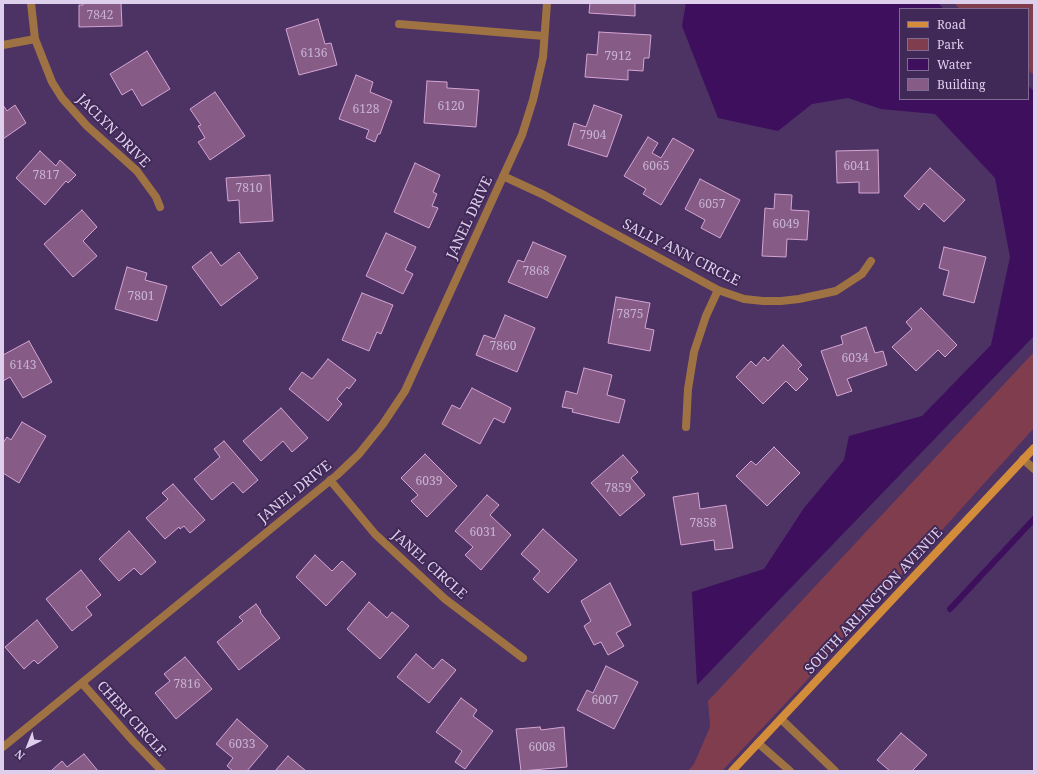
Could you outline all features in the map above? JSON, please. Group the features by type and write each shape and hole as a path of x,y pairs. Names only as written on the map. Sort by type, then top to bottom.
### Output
{"street":[{"name":"JACLYN DRIVE","path":"31,3 35,39 46,69 62,98 87,126 137,171 156,197 160,207"},
{"path":"503,176 522,134 533,100 543,58 547,3"},
{"path":"399,24 544,36"},
{"path":"3,45 35,39"},
{"name":"SALLY ANN CIRCLE","path":"503,176 544,194 718,290 744,299 763,302 799,299 836,290 862,274 871,261"},
{"name":"JANEL DRIVE","path":"3,747 330,480 351,462 371,440 397,405 503,176"},
{"path":"686,427 688,389 694,352 706,316 718,290"},
{"name":"SOUTH ARLINGTON AVENUE","path":"732,771 1034,448"},
{"path":"1023,459 1034,469"},
{"name":"JANEL CIRCLE","path":"330,480 375,534 445,599 523,658"},
{"name":"CHERI CIRCLE","path":"82,683 133,741 162,771"},
{"path":"781,719 835,771"},
{"path":"758,743 790,771"}],"green space":[{"path":"954,3 1034,3 1034,75 1029,71 1029,8 959,8"},
{"path":"1034,352 1034,428 798,690 722,771 688,771 694,764 710,727 708,701"}],"water":[{"path":"686,3 938,3 943,8 899,8 899,100 1029,100 1029,87 1034,91 1034,336 697,685 692,592 764,569 804,508 844,460 849,436 922,416 991,345 1010,257 995,178 935,114 881,109 848,98 812,104 778,131 718,118 682,26"}],"building":[{"path":"83,3 121,3 122,26 79,27 79,5 83,5"},
{"path":"590,3 635,3 635,16 589,13"},
{"path":"318,19 325,44 331,43 337,65 299,75 286,29"},
{"path":"599,32 651,35 649,58 644,58 643,71 628,70 628,80 585,77 587,54 597,55"},
{"path":"147,51 170,89 142,106 132,89 122,95 110,74"},
{"path":"356,75 373,82 370,92 392,101 380,134 378,134 375,142 366,138 369,130 339,119"},
{"path":"427,81 447,82 447,88 479,90 476,127 424,123"},
{"path":"215,92 245,136 210,160 198,142 205,138 198,126 201,125 190,109"},
{"path":"3,105 7,111 15,105 26,123 3,139"},
{"path":"594,105 622,115 607,157 568,145 574,123 586,127"},
{"path":"648,137 658,143 652,153 661,158 673,138 694,150 661,205 643,194 646,189 624,176"},
{"path":"878,150 879,193 859,193 859,182 837,183 836,151"},
{"path":"40,151 56,166 60,160 76,175 68,183 66,181 45,205 16,178"},
{"path":"415,163 440,175 433,192 437,194 432,206 438,208 429,228 394,212"},
{"path":"930,168 965,200 944,222 924,203 919,210 904,196"},
{"path":"270,175 273,221 240,223 239,200 228,201 226,178"},
{"path":"700,179 740,200 720,238 701,228 705,220 685,209"},
{"path":"775,194 792,195 791,210 809,211 807,240 787,239 786,257 762,256 765,208 774,209"},
{"path":"82,210 97,227 83,241 97,256 73,277 44,244"},
{"path":"386,233 416,247 405,270 413,274 403,294 366,276"},
{"path":"533,242 566,256 547,298 508,282 518,260 524,262"},
{"path":"944,247 986,257 974,303 943,295 949,271 939,268"},
{"path":"211,252 221,266 239,252 258,278 221,306 192,267"},
{"path":"127,267 147,273 145,280 167,286 157,321 115,309"},
{"path":"362,293 393,305 381,334 377,332 369,351 342,340"},
{"path":"616,297 650,303 645,328 654,330 650,351 608,343"},
{"path":"921,308 957,345 945,357 938,350 916,371 892,347 912,329 906,322"},
{"path":"505,315 535,328 517,372 476,355 484,335 495,339"},
{"path":"866,327 875,353 883,351 887,365 847,379 852,391 837,396 821,351 843,344 841,336"},
{"path":"29,341 52,382 23,398 10,377 3,381 3,355"},
{"path":"783,345 802,365 798,369 808,379 796,391 786,381 763,404 736,377 751,361 756,366 764,357 768,361"},
{"path":"328,359 356,380 349,389 347,387 337,399 342,404 328,421 289,389 302,372 312,379"},
{"path":"584,368 612,375 607,395 625,400 619,423 572,412 573,409 562,407 566,391 577,394"},
{"path":"472,388 511,408 504,423 494,418 480,444 442,424 452,405 460,409"},
{"path":"281,408 308,438 292,452 283,441 261,461 243,441"},
{"path":"22,422 46,436 19,483 3,473 3,443 7,437 11,440"},
{"path":"224,441 258,480 243,493 233,482 212,500 194,479 220,457 214,449"},
{"path":"774,447 800,473 767,506 736,476 751,461 756,465"},
{"path":"425,454 457,486 427,517 411,501 418,495 401,478"},
{"path":"623,455 638,472 631,478 645,495 620,516 591,483"},
{"path":"173,484 205,520 190,533 184,526 180,529 179,527 165,539 146,518 168,499 162,493"},
{"path":"698,493 700,509 726,505 733,548 715,550 714,540 681,545 673,497"},
{"path":"487,495 499,505 490,515 511,535 481,570 465,555 473,547 455,531"},
{"path":"543,529 577,560 548,593 533,579 540,571 521,554"},
{"path":"129,531 156,562 141,575 134,568 119,581 99,559"},
{"path":"315,555 332,571 342,561 356,574 326,606 296,577"},
{"path":"81,570 101,595 86,607 92,615 72,631 46,599"},
{"path":"610,583 631,625 616,633 624,646 608,655 601,642 594,645 584,626 591,621 581,601"},
{"path":"369,602 387,618 392,612 409,626 380,659 347,629"},
{"path":"256,604 261,611 260,612 280,638 239,670 217,642 243,621 239,617"},
{"path":"37,620 58,647 38,664 34,660 24,669 5,647"},
{"path":"416,654 433,669 442,659 456,670 429,703 397,677"},
{"path":"185,657 212,689 176,719 155,693 170,681 164,674"},
{"path":"606,666 638,682 614,729 577,710 587,690 593,693"},
{"path":"461,698 477,710 473,716 493,731 465,769 455,762 462,751 436,732"},
{"path":"237,719 268,746 247,771 233,771 227,766 233,758 216,744"},
{"path":"540,727 541,730 564,727 567,767 521,771 516,729"},
{"path":"901,733 927,755 912,771 890,771 877,760"},
{"path":"84,754 98,771 51,771 62,761 67,767"},
{"path":"288,756 306,771 275,771"}],"waterway":[{"path":"950,609 1034,519"}]}
